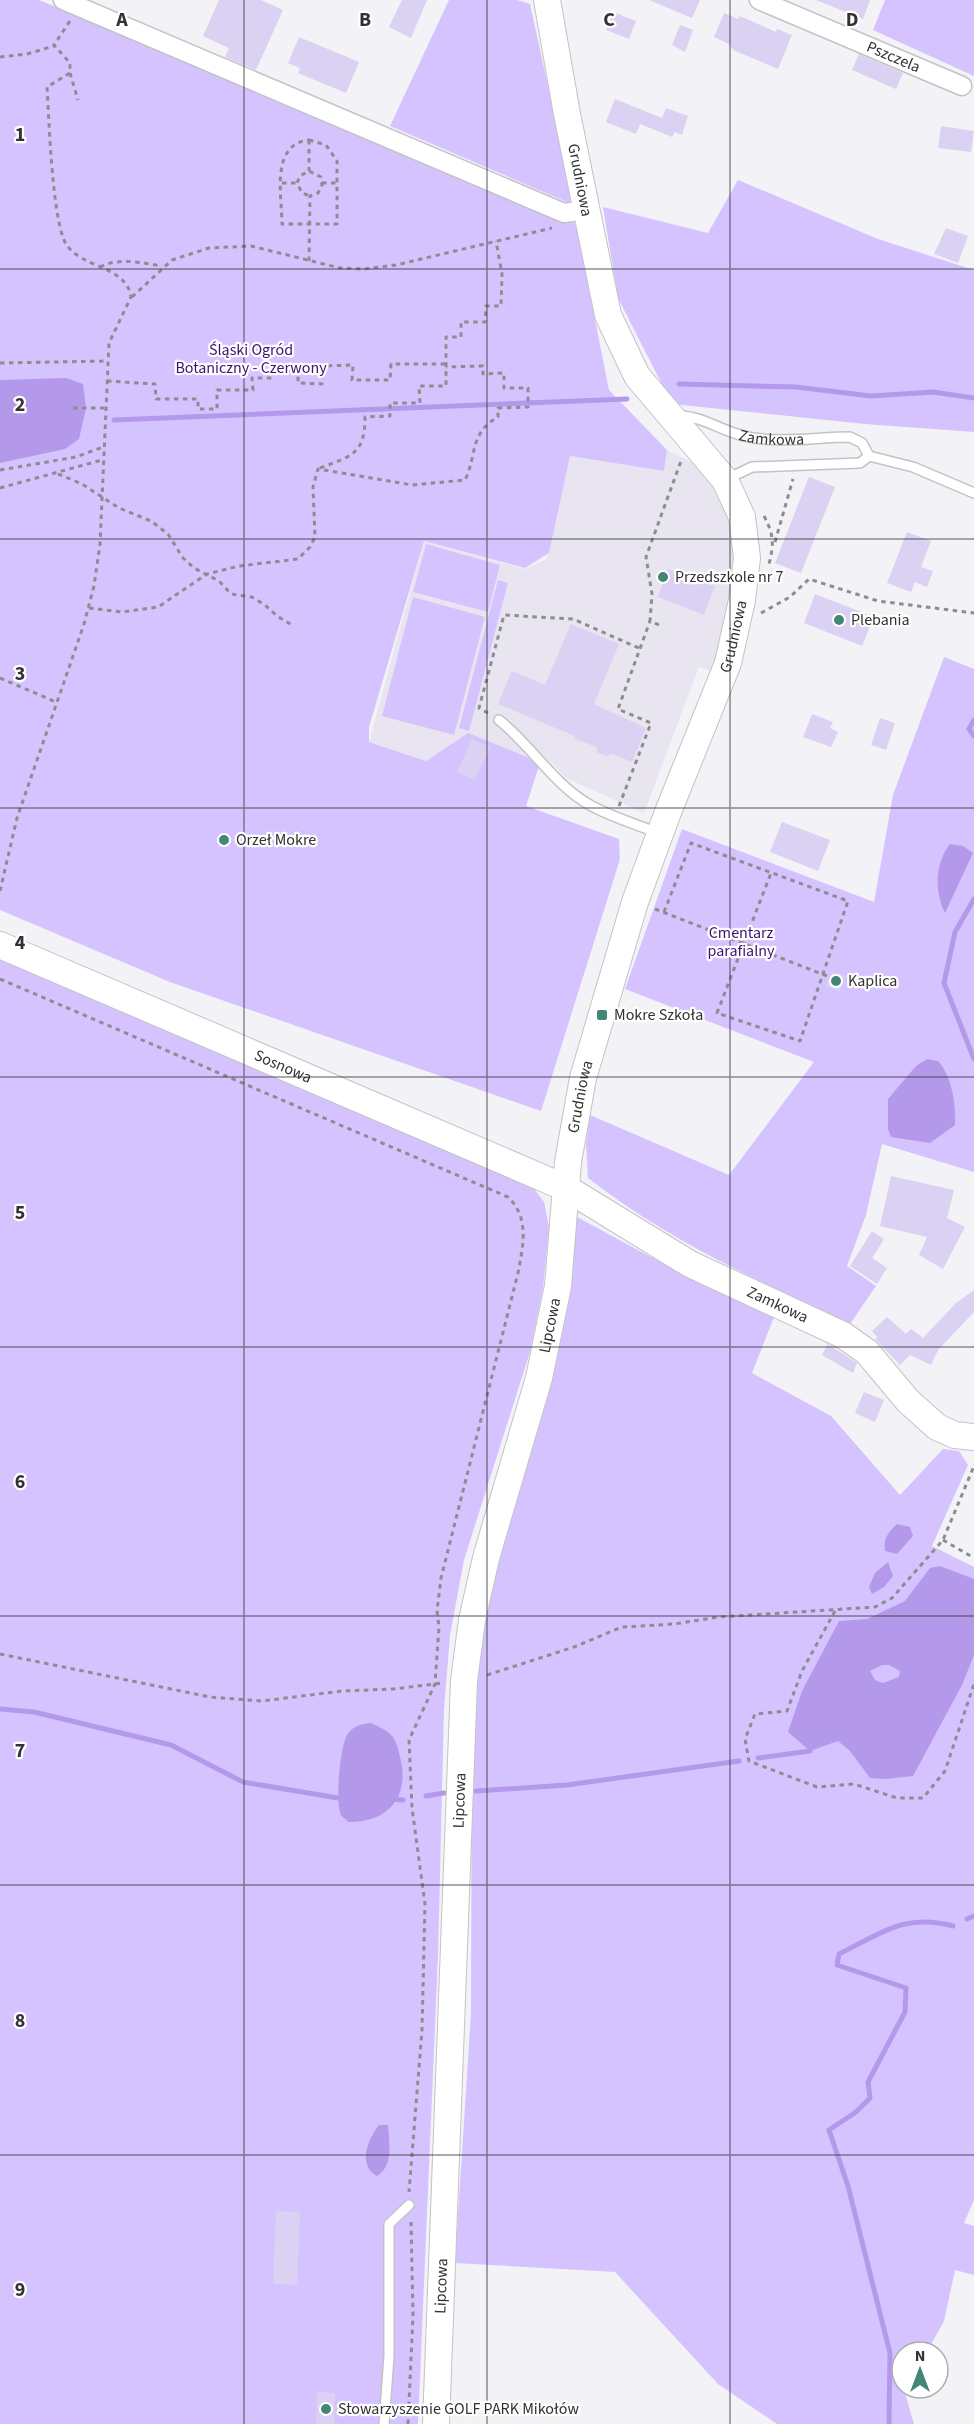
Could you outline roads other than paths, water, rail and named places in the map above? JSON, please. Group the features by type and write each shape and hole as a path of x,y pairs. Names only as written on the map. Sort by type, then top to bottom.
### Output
{"street":[{"name":"Grudniowa","path":"548,0 586,210 608,315 637,376 725,480 735,498 745,537 747,558 742,600 728,663 635,902 583,1078 572,1132 566,1188"},
{"name":"Pszczela","path":"759,0 962,86"},
{"path":"70,3 564,213 586,210"},
{"name":"Sosnowa","path":"0,945 566,1188"},
{"name":"Zamkowa","path":"566,1188 690,1264 843,1335 867,1352 908,1401 937,1427 955,1435 974,1437"},
{"name":"Lipcowa","path":"436,2424 465,1681 472,1620 486,1558 539,1378 555,1298 566,1188"}],"lane":[{"name":"Zamkowa","path":"670,417 682,416 708,421 730,433 747,437 850,436 862,443 869,456 913,467 974,493"},
{"name":"Zamkowa","path":"725,480 752,467 860,463 869,456"},
{"path":"499,720 519,736 568,788 589,804 660,833"},
{"path":"384,2424 389,2356 389,2224 410,2205"}],"waterway":[{"path":"679,384 796,387 871,396 933,392 974,398"},
{"path":"114,420 627,399"},
{"path":"974,720 969,729 974,736"},
{"path":"974,899 955,932 944,983 974,1059"},
{"path":"0,1709 34,1712 171,1745 243,1782 344,1799"},
{"path":"758,1758 810,1751"},
{"path":"476,1791 567,1785 739,1761"},
{"path":"426,1796 444,1793"},
{"path":"389,1799 403,1800"},
{"path":"967,1919 974,1916"},
{"path":"889,2424 890,2353 848,2186 829,2130 856,2112 870,2098 868,2082 905,2012 906,1988 837,1965 839,1954 894,1927 921,1922 953,1926"}],"place":[{"name":"Przedszkole nr 7","path":"663,577"},
{"name":"Plebania","path":"839,620"},
{"name":"Orzeł Mokre","path":"224,840"},
{"name":"Kaplica","path":"836,981"},
{"name":"Mokre Szkoła","path":"602,1015"},
{"name":"Stowarzyszenie GOLF PARK Mikołów","path":"326,2409"}],"park label":[{"name":"Śląski Ogród Botaniczny - Czerwony","path":"251,359"},
{"name":"Cmentarz parafialny","path":"741,942"}]}
